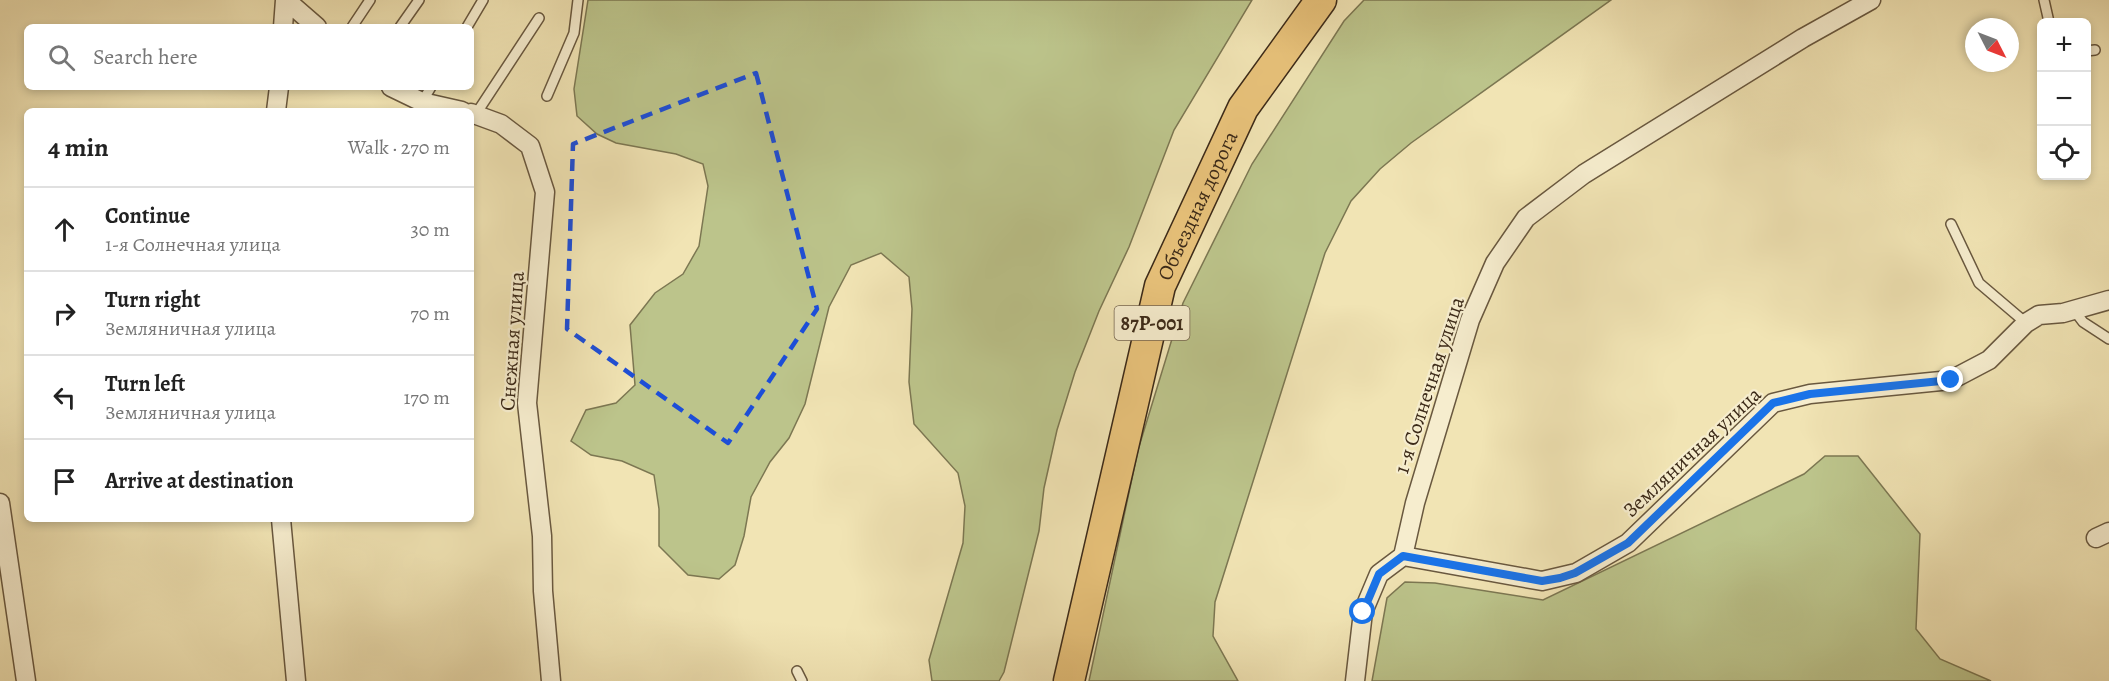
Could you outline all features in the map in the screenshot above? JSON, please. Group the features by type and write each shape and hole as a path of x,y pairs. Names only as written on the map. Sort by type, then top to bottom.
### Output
{"main road":[{"name":"Объездная дорога","path":"1069,681 1160,286 1243,108 1321,0"}],"street":[{"name":"1-я Солнечная улица","path":"1403,556 1415,503 1470,320 1495,263 1526,218 1584,174 1803,39 1871,0"},
{"path":"284,24 294,3 314,24"},
{"path":"276,108 279,90"},
{"name":"Снежная улица","path":"404,90 427,95 458,108"},
{"name":"Снежная улица","path":"474,114 501,124 530,146 545,192 527,403 542,536 543,591 550,681"},
{"name":"Земляничная улица","path":"1403,556 1542,581 1575,573 1628,543 1773,403 1810,394 1951,380 1989,360 2026,323 2039,315 2074,310 2109,300"},
{"path":"0,503 27,681"},
{"path":"281,522 296,681"},
{"path":"1355,681 1363,612 1379,574 1403,556"}],"lane":[{"path":"354,24 370,0"},
{"path":"402,24 419,0"},
{"path":"469,24 483,0"},
{"path":"546,96 574,33 578,0"},
{"path":"2044,0 2048,18"},
{"path":"474,108 539,18"},
{"path":"1951,224 1979,284 2026,323"},
{"path":"2074,310 2083,321 2109,339"},
{"path":"797,671 802,681"}],"highlighted area":[{"path":"756,73 817,309 728,443 567,329 573,144"}],"green space":[{"path":"588,0 1252,0 1174,130 1129,247 1099,311 1075,372 1057,430 1044,488 1039,531 1004,672 999,681 932,681 929,660 963,543 965,506 958,473 914,424 909,382 912,309 909,277 881,253 851,265 829,307 805,404 789,438 770,462 751,497 744,536 735,565 719,579 688,575 659,546 659,509 654,475 622,461 591,455 571,441 586,410 616,403 635,385 630,325 655,293 683,274 699,246 708,186 703,164 676,154 616,143 597,134 577,116 574,89"},
{"path":"1364,0 1611,0 1411,143 1380,169 1351,201 1325,253 1215,602 1213,636 1238,681 1089,681 1138,450 1183,303 1252,164 1344,21"},
{"path":"1825,456 1858,456 1920,534 1916,629 1940,659 1991,681 1372,681 1387,598 1405,582 1435,583 1543,600 1804,474"}],"route":[{"path":"1363,612 1379,574 1403,556 1542,581 1575,573 1628,543 1773,403 1810,394 1951,380"}]}
